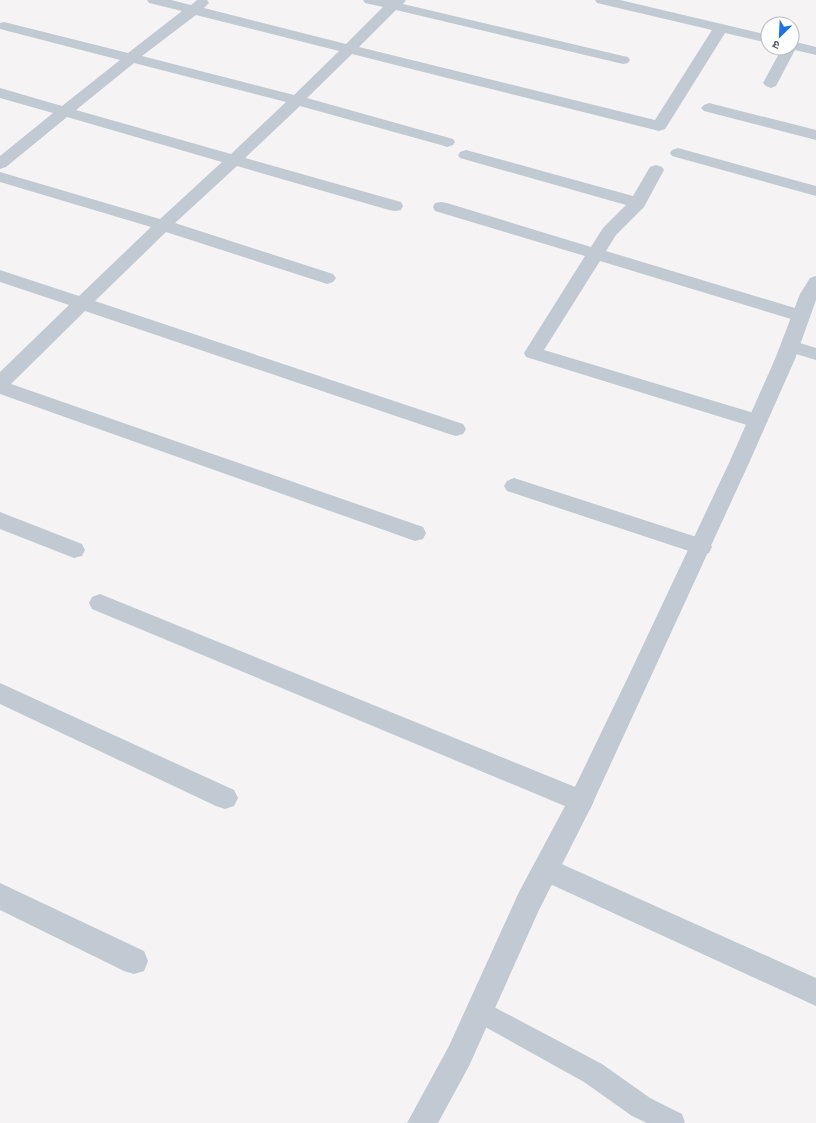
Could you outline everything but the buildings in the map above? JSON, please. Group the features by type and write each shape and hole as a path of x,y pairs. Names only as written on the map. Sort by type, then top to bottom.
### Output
{"street":[{"path":"154,0 660,126 721,28"},
{"path":"0,164 131,58 206,0"},
{"path":"370,0 396,2 623,60"},
{"path":"602,0 760,37"},
{"path":"0,383 163,225 297,100 396,2"},
{"path":"4,26 297,100 447,142"},
{"path":"800,47 816,51"},
{"path":"771,83 785,56"},
{"path":"0,93 395,206"},
{"path":"709,108 816,135"},
{"path":"678,153 816,191"},
{"path":"466,155 638,203"},
{"path":"656,170 638,203 609,232 533,353 757,421"},
{"path":"0,176 163,225 326,278"},
{"path":"441,207 801,316"},
{"path":"0,276 456,429"},
{"path":"422,1123 459,1056 529,901 581,801 701,547 790,346 816,282"},
{"path":"790,346 816,354"},
{"path":"0,387 415,533"},
{"path":"514,486 701,547"},
{"path":"0,520 74,550"},
{"path":"100,603 581,801"},
{"path":"0,693 226,798"},
{"path":"546,869 816,992"},
{"path":"0,896 134,961"}],"lane":[{"path":"479,1011 593,1072 641,1107 673,1123"}]}
